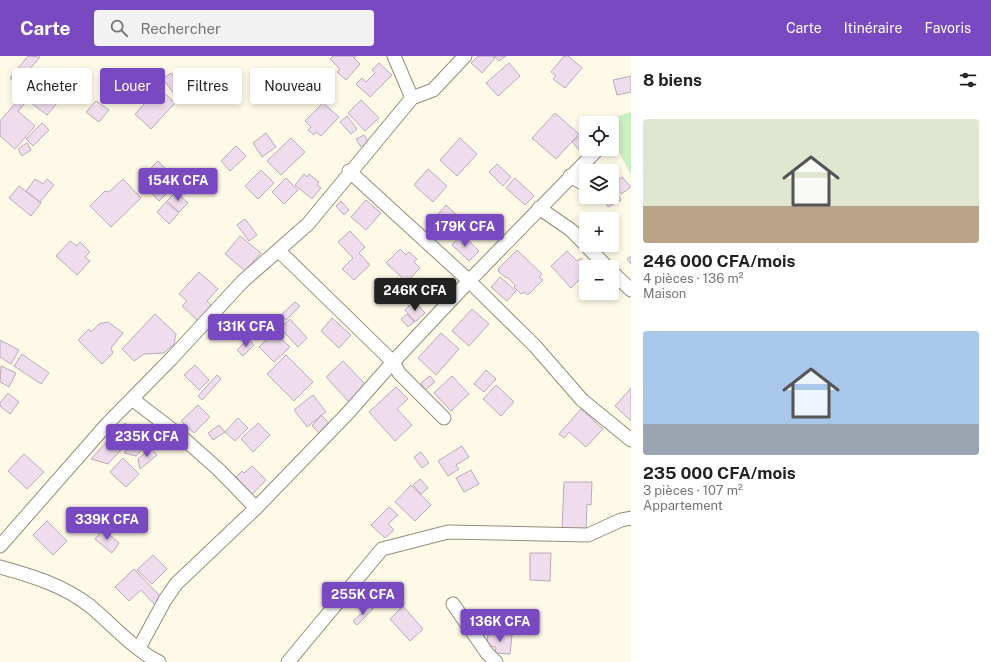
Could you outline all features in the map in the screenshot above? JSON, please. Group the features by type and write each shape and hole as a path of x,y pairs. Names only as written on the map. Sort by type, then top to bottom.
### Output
{"street":[{"path":"394,56 412,98"},
{"path":"0,546 108,423 171,359 242,282 308,224 350,171 412,98 433,90 465,56"},
{"path":"139,648 165,600 176,584 256,508 347,414 393,362 539,208 591,156"},
{"path":"350,171 470,281 535,346 582,400 631,440"},
{"path":"570,176 579,181"},
{"path":"539,208 571,230 601,260"},
{"path":"278,250 393,362 399,373 444,418"},
{"path":"619,279 631,290"},
{"path":"132,399 183,438 219,470 256,508"},
{"path":"288,662 382,549 448,532 588,535 621,520 631,518"},
{"path":"0,567 37,578 63,589 89,606 139,648 159,662"},
{"path":"453,604 487,653 496,662"}],"green space":[{"path":"631,112 631,175 619,152 619,116"}],"building":[{"path":"28,56 40,57 31,68 18,68"},
{"path":"333,56 356,56 354,58 360,64 346,80 337,72 340,69 330,59"},
{"path":"478,56 492,56 495,58 482,73 471,63"},
{"path":"494,56 506,56 499,61"},
{"path":"564,56 568,56 582,68 565,88 553,79 556,76 551,72"},
{"path":"379,63 392,75 370,97 356,84 362,78 366,82 375,73 372,70"},
{"path":"509,63 520,76 498,96 486,83"},
{"path":"171,73 173,75 173,92 165,82 165,78"},
{"path":"631,76 631,92 617,95 613,80"},
{"path":"165,94 174,104 151,129 135,114 144,104 165,104"},
{"path":"361,100 379,118 365,131 348,113"},
{"path":"96,101 109,110 99,122 86,112"},
{"path":"15,104 24,104 18,111 35,126 15,149 0,136 0,121"},
{"path":"32,104 56,104 47,115"},
{"path":"322,104 324,104 339,117 321,136 316,132 314,135 308,130 311,127 305,121"},
{"path":"555,113 579,134 556,159 532,138"},
{"path":"347,116 357,129 351,134 340,122"},
{"path":"42,123 49,130 33,146 26,139"},
{"path":"266,133 276,147 262,157 253,143"},
{"path":"364,135 369,143 361,147 356,139"},
{"path":"579,136 579,150 572,142"},
{"path":"291,138 305,152 281,175 267,161"},
{"path":"460,138 477,154 457,176 440,160"},
{"path":"27,143 31,150 22,156 18,149"},
{"path":"236,146 246,156 230,171 221,161"},
{"path":"158,161 178,182 159,201 139,180"},
{"path":"497,164 511,177 503,186 489,172"},
{"path":"428,169 447,186 433,202 414,185"},
{"path":"261,170 274,183 258,199 245,186"},
{"path":"304,174 307,177 309,174 319,182 317,185 321,188 312,199 295,185"},
{"path":"622,177 631,187 621,194 619,192 619,179"},
{"path":"286,178 298,190 284,204 272,192"},
{"path":"515,178 534,196 525,205 506,188"},
{"path":"35,179 43,184 47,179 54,185 40,202 26,191"},
{"path":"123,179 141,198 111,227 90,206 105,191 109,192"},
{"path":"19,186 41,203 31,216 9,198"},
{"path":"176,192 188,203 179,212 167,201"},
{"path":"366,200 381,213 366,230 351,217"},
{"path":"341,201 349,210 344,215 336,206"},
{"path":"166,202 179,213 169,224 157,212"},
{"path":"606,204 614,204 608,207"},
{"path":"446,205 464,222 451,236 433,220"},
{"path":"245,219 257,235 249,241 237,225"},
{"path":"350,231 365,247 359,253 370,265 354,280 342,269 353,258 338,242"},
{"path":"462,234 479,251 469,261 452,245"},
{"path":"240,236 261,253 245,271 225,254"},
{"path":"70,241 77,246 80,242 90,252 85,257 90,261 77,275 56,256"},
{"path":"400,249 406,255 409,252 417,259 414,262 420,268 407,282 386,263"},
{"path":"517,250 542,274 539,277 543,280 528,295 524,292 521,294 514,287 515,285 499,272 498,269"},
{"path":"567,251 577,261 581,258 583,260 579,260 579,280 571,288 551,266"},
{"path":"631,256 631,264 627,259"},
{"path":"199,272 218,289 207,301 212,306 198,321 182,306 187,301 179,294"},
{"path":"500,277 516,291 507,301 491,287"},
{"path":"414,301 425,313 415,322 405,310"},
{"path":"295,302 300,306 286,320 281,315"},
{"path":"472,309 489,324 469,346 452,331"},
{"path":"155,314 176,334 174,344 164,353 144,354 134,361 122,349"},
{"path":"407,314 414,322 408,327 401,319"},
{"path":"332,318 351,335 339,348 321,331"},
{"path":"290,319 307,338 298,347 280,328"},
{"path":"108,322 123,333 111,348 113,353 102,364 78,340 89,329 91,332 99,324"},
{"path":"274,332 290,347 274,362 259,347"},
{"path":"441,333 459,349 436,375 418,358"},
{"path":"248,339 254,345 243,356 237,350"},
{"path":"0,340 19,350 11,364 0,357"},
{"path":"22,354 49,373 41,384 14,366"},
{"path":"286,355 313,382 294,401 267,374"},
{"path":"343,361 366,385 349,402 326,377"},
{"path":"195,365 209,380 199,390 184,375"},
{"path":"1,366 16,373 9,387 0,382"},
{"path":"486,370 496,379 484,392 474,384"},
{"path":"217,375 221,379 202,400 198,396"},
{"path":"430,376 435,382 425,390 421,383"},
{"path":"452,376 469,394 451,411 434,393"},
{"path":"496,385 514,402 501,416 483,399"},
{"path":"396,387 408,399 397,409 412,425 395,441 369,412"},
{"path":"631,388 631,421 615,406"},
{"path":"8,393 19,402 10,414 0,406 0,403"},
{"path":"313,395 326,412 307,427 294,410"},
{"path":"198,405 210,417 194,433 181,421"},
{"path":"581,409 603,429 586,447 569,432 564,438 559,434"},
{"path":"321,415 330,424 320,434 312,426"},
{"path":"238,418 248,428 235,441 225,432"},
{"path":"125,423 137,434 123,448 111,437"},
{"path":"258,423 270,435 253,452 241,439"},
{"path":"219,425 225,432 213,440 208,433"},
{"path":"142,436 149,443 136,456 124,453"},
{"path":"111,437 123,448 108,464 91,459"},
{"path":"462,446 469,457 456,465 459,469 448,476 438,461"},
{"path":"151,448 157,455 140,469 138,459"},
{"path":"421,452 429,463 422,468 414,457"},
{"path":"24,454 44,472 27,489 8,471"},
{"path":"123,458 139,474 126,487 110,472"},
{"path":"252,466 266,480 248,499 233,484 238,479 236,477 242,471 244,473"},
{"path":"471,470 479,484 464,492 456,478"},
{"path":"420,479 428,488 421,494 413,485"},
{"path":"564,482 592,482 591,505 587,504 586,531 562,530"},
{"path":"411,485 431,505 415,521 395,502"},
{"path":"389,507 398,515 388,524 394,530 385,538 371,525"},
{"path":"47,521 67,541 53,555 33,535"},
{"path":"103,529 119,543 112,553 95,539"},
{"path":"530,553 551,553 550,581 530,580"},
{"path":"153,555 167,569 152,584 137,570"},
{"path":"134,569 162,598 155,605 141,590 129,601 115,587"},
{"path":"370,606 373,609 357,625 353,621"},
{"path":"403,606 423,629 410,641 390,619"},
{"path":"488,633 512,635 510,654 495,653 496,647 487,646"}]}
